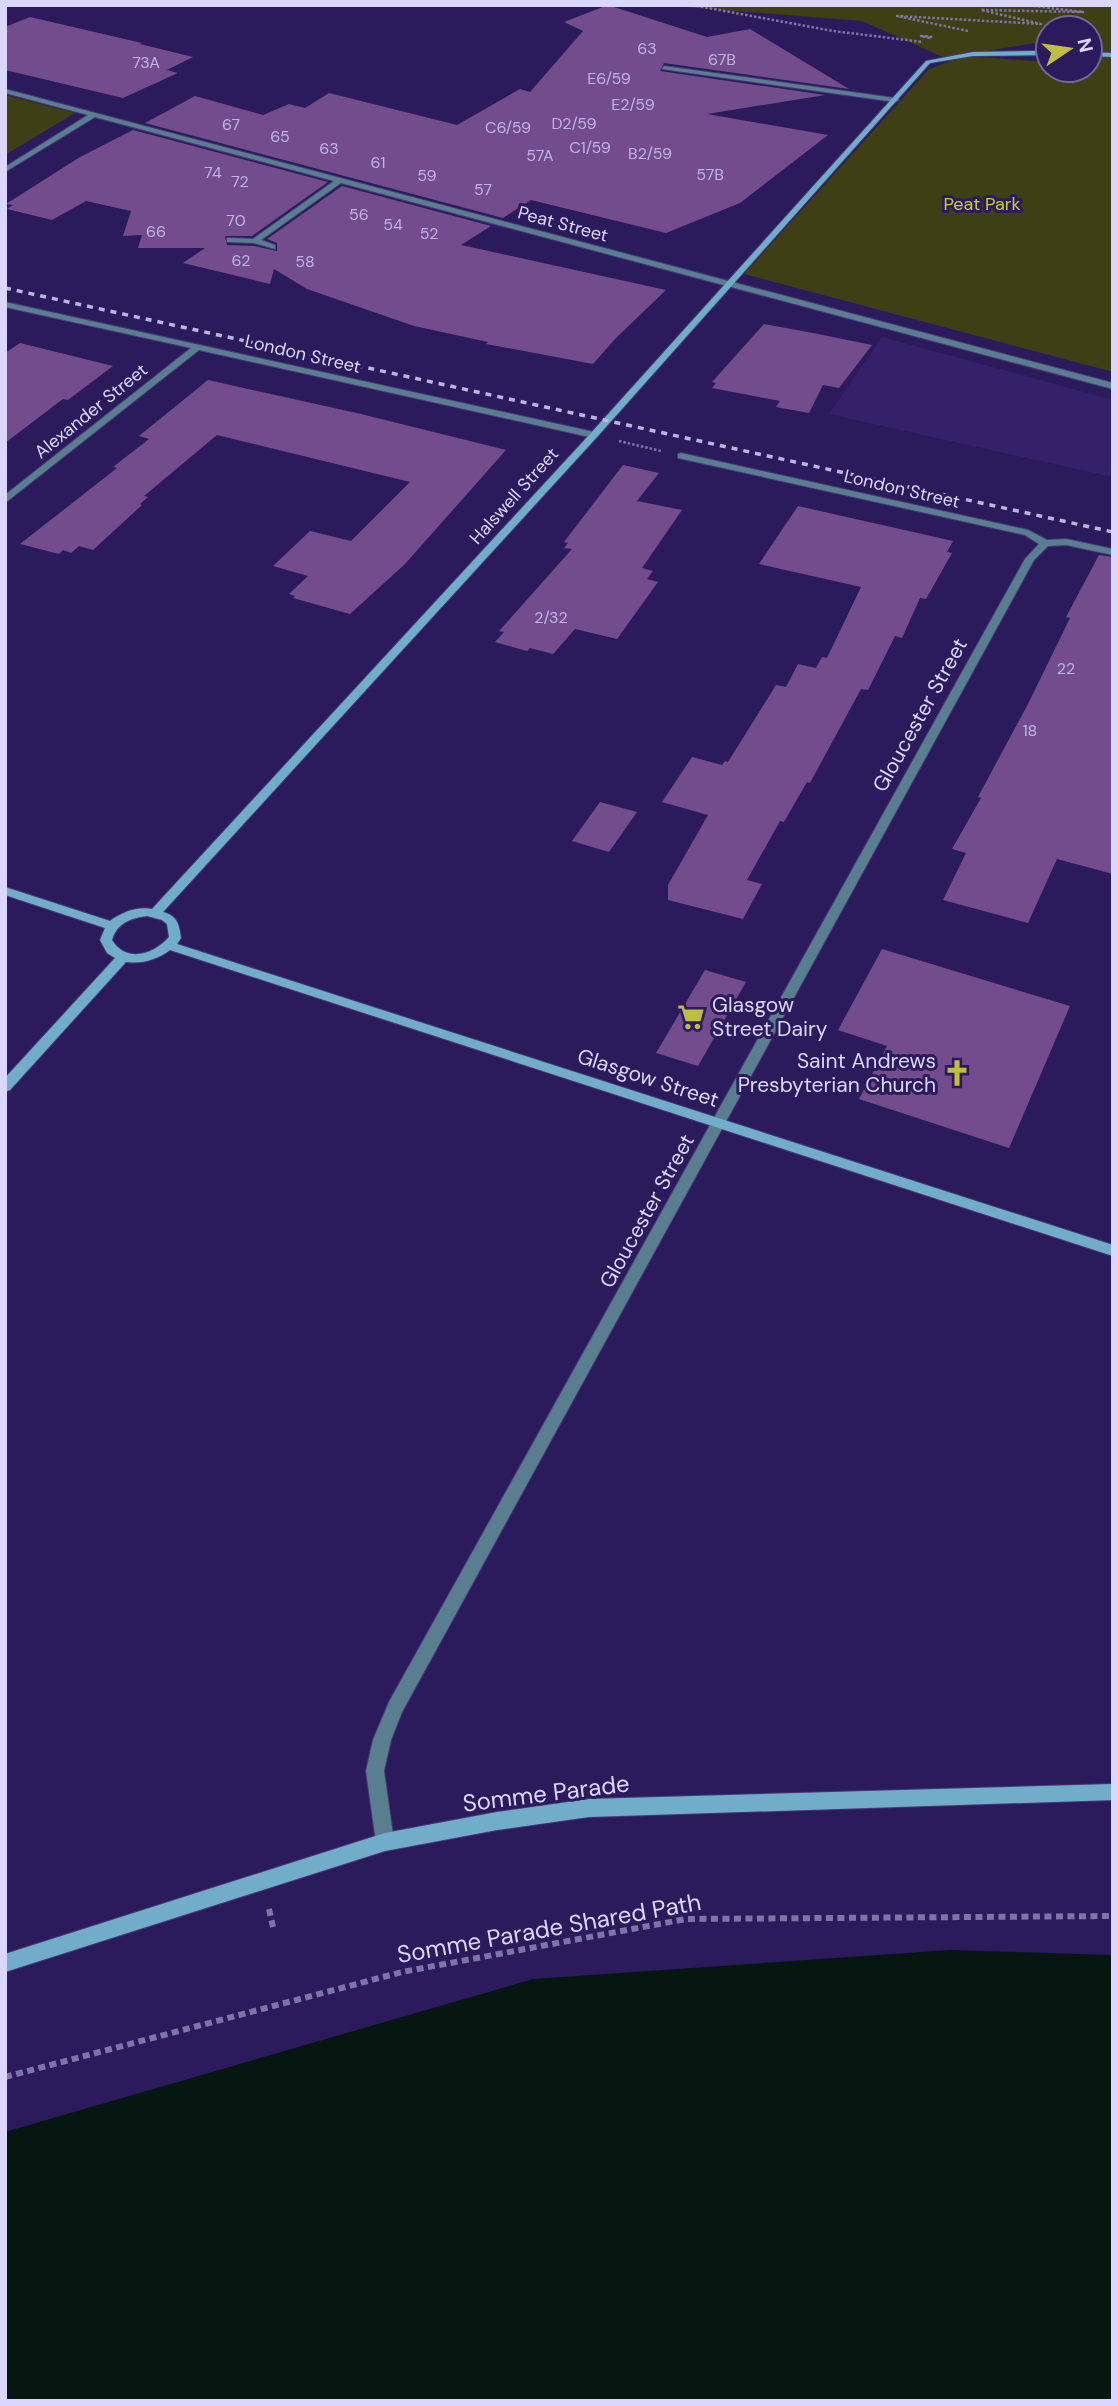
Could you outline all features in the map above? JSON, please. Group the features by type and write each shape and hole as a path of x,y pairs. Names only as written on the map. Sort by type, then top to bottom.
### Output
{"street":[{"name":"Halswell Street","path":"156,914 594,435 928,62 986,51 1034,53"},
{"path":"664,68 895,100"},
{"name":"Peat Street","path":"5,91 1113,386"},
{"path":"5,170 94,115"},
{"path":"255,241 339,181"},
{"path":"230,240 255,241 272,247"},
{"name":"London Street","path":"5,304 594,435"},
{"name":"Alexander Street","path":"5,500 197,347"},
{"name":"London Street","path":"681,456 1028,533 1045,543 1066,542 1113,552"},
{"name":"Gloucester Street","path":"385,1842 376,1771 382,1740 396,1708 1030,559 1045,543"},
{"path":"5,891 112,926"},
{"path":"136,913 156,914 173,923 175,938 170,946 154,956 123,957 109,947 106,940 112,926 136,913"},
{"name":"Glasgow Street","path":"170,946 1113,1251"},
{"path":"5,1087 123,957"},
{"name":"Somme Parade","path":"5,1963 385,1842 496,1821 589,1808 1113,1792"}],"path":[{"path":"692,5 833,31 920,41 955,55"},
{"path":"973,32 897,16 1041,24 981,10 1083,12 1026,5"},
{"path":"594,435 681,456"},
{"name":"Somme Parade Shared Path","path":"5,2077 402,1972 686,1919 1113,1916"}],"shaded area":[{"path":"882,337 1113,400 1113,477 829,414"},
{"path":"950,1950 1113,1955 1113,2401 5,2401 5,2132 533,1979"}],"green space":[{"name":"Peat Park","path":"659,5 1113,5 1113,372 744,274 929,69 964,56 1034,61 1034,84 1104,84 1104,14 1034,14 1034,43 945,58 862,21"},
{"path":"5,95 75,113 5,155"}],"building":[{"path":"608,5 707,37 750,29 849,89 664,63 660,71 825,95 707,114 828,135 740,203 666,233 531,200 503,218 145,123 195,96 263,115 289,104 305,108 329,93 457,125 520,89 530,92 583,31 564,22"},
{"path":"30,17 193,57 167,70 178,73 123,98 5,70 5,27"},
{"path":"133,130 328,182 252,236 225,236 227,245 254,246 277,251 277,243 267,239 342,186 491,226 461,245 666,290 593,364 486,344 488,342 414,326 307,289 274,269 270,284 183,263 205,248 138,248 142,235 123,236 131,211 86,201 52,220 7,209 13,205 6,204 80,157"},
{"path":"764,324 872,345 839,388 823,385 809,413 776,407 780,401 712,388 716,383 712,382"},
{"path":"20,343 113,366 68,400 63,399 5,443 5,353"},
{"path":"208,380 506,450 405,564 350,614 293,598 295,596 289,594 308,576 273,566 310,531 351,541 410,482 217,435 144,496 148,497 140,504 142,505 93,550 79,546 71,553 63,550 59,554 20,544 117,468 113,467 149,439 139,436"},
{"path":"623,465 659,473 637,501 682,510 642,568 653,571 647,579 658,582 617,639 575,629 553,654 530,648 527,651 495,642 504,632 499,631 572,549 564,548 568,543 564,542"},
{"path":"798,506 953,541 947,552 952,553 926,599 920,598 902,638 895,636 868,690 861,689 810,783 807,782 784,822 780,821 747,880 762,884 743,919 668,900 668,885 708,815 662,802 692,757 722,765 725,761 728,762 776,685 786,687 798,664 816,668 822,657 827,658 861,587 759,564"},
{"path":"1099,555 1113,557 1113,874 1057,859 1028,923 943,900 966,853 952,849 1028,704 1070,618 1066,617"},
{"path":"600,802 637,812 609,852 572,841"},
{"name":"Saint Andrews Presbyterian Church","path":"882,949 1070,1006 1009,1148 859,1099 887,1046 838,1030"},
{"path":"705,970 746,982 698,1066 656,1053"}],"railway":[{"path":"5,288 1113,532"}],"place":[{"name":"Glasgow Street Dairy","path":"691,1017"},
{"name":"Saint Andrews Presbyterian Church","path":"957,1073"}]}
